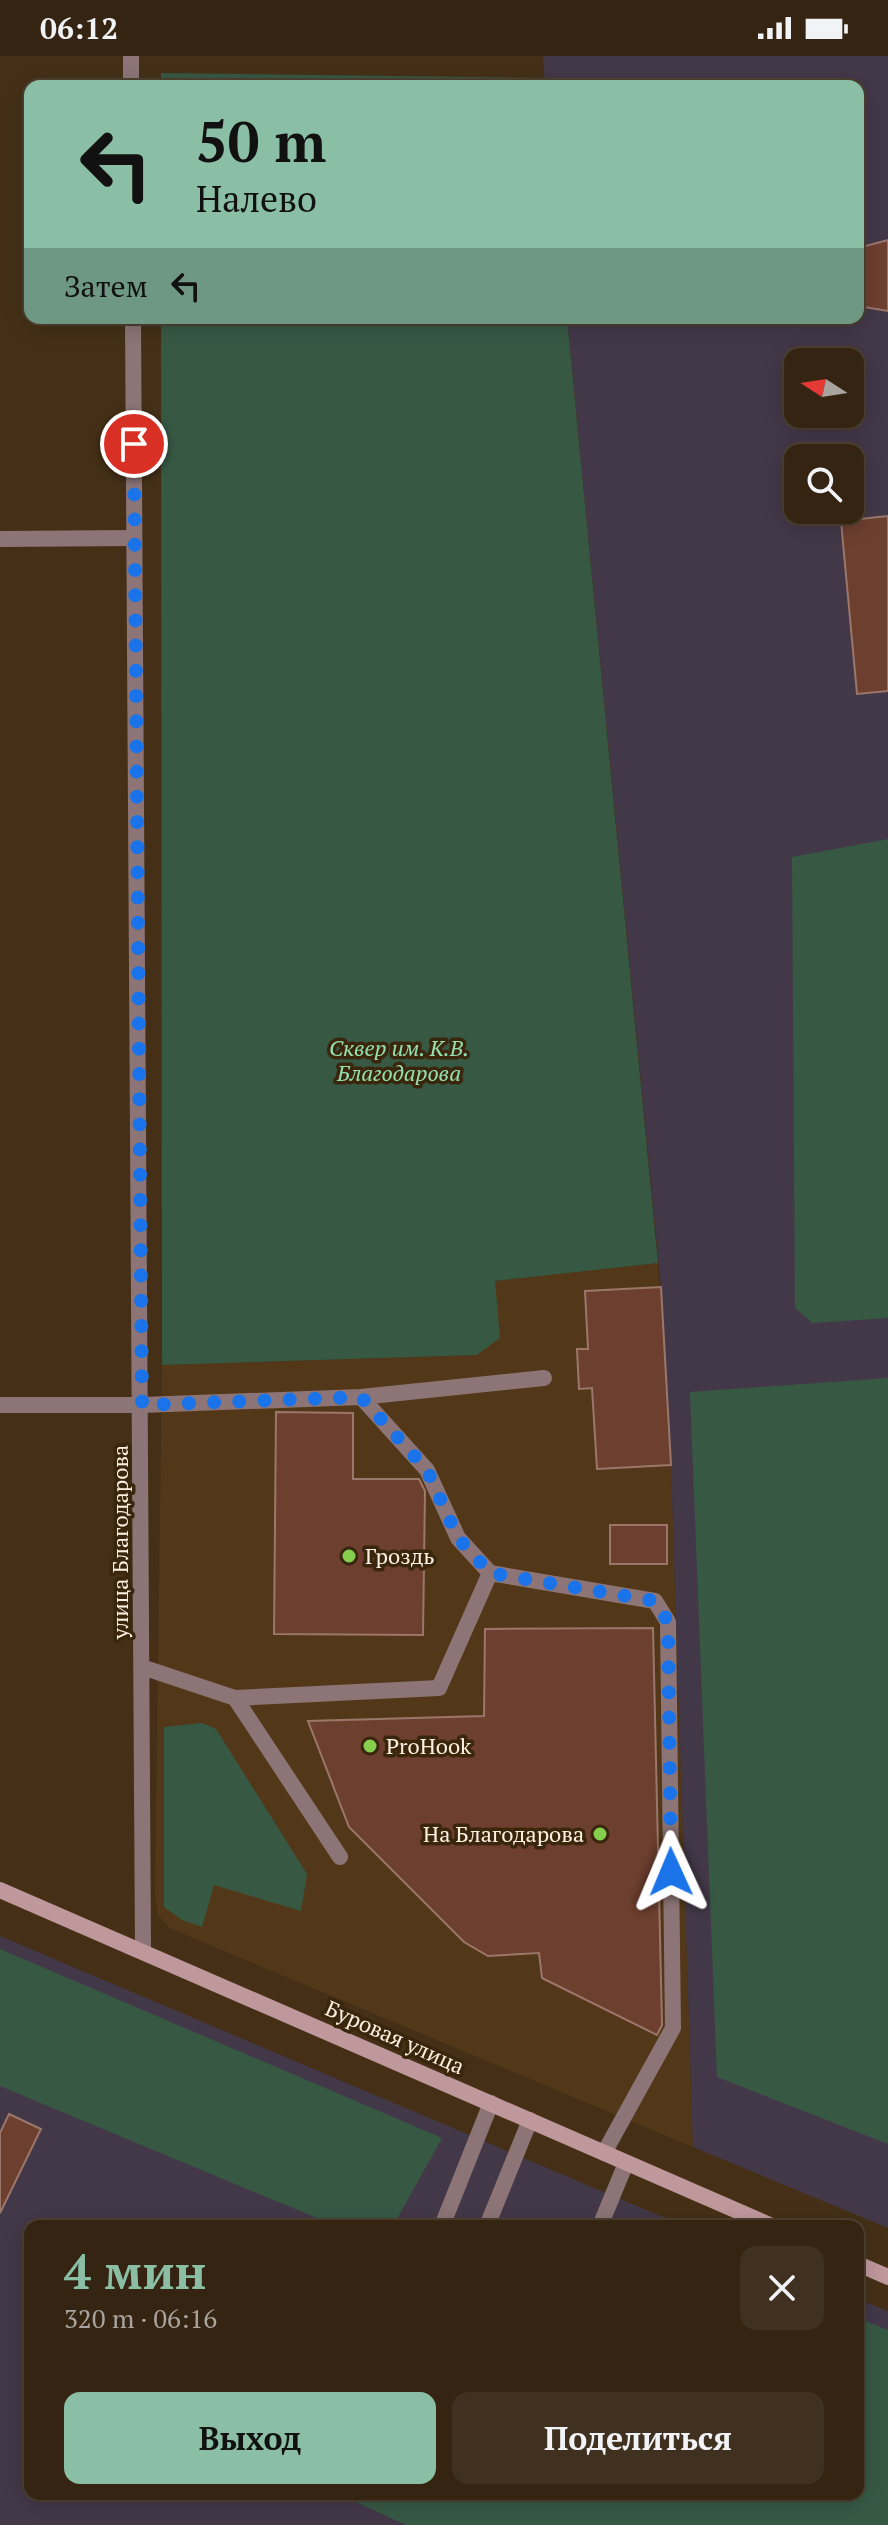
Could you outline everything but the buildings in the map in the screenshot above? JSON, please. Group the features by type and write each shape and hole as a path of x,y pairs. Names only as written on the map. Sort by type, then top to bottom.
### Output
{"main road":[{"name":"Буровая улица","path":"0,1890 758,2220"},
{"path":"864,2267 888,2277"}],"street":[{"path":"131,56 131,80"},
{"name":"улица Благодарова","path":"133,324 143,1951"},
{"path":"0,539 134,538"},
{"path":"0,1405 142,1405 361,1397 544,1378"},
{"path":"361,1397 427,1470 458,1538 490,1573 655,1601 668,1622 673,2028 604,2153"},
{"path":"142,1667 235,1698 439,1688 490,1573"},
{"path":"235,1698 340,1857"},
{"path":"444,2220 491,2103"},
{"path":"489,2220 530,2120"},
{"path":"602,2220 626,2163"}],"shaded area":[{"path":"543,56 888,56 888,2228 693,2147 671,1465 661,1287 568,324 864,324 864,80 545,80"},
{"path":"658,1263 671,1465 693,2147 169,1928 158,1915 155,1893 162,1365 477,1355 499,1338 494,1281"},
{"path":"0,1936 670,2220 24,2220 24,2500 864,2500 864,2301 888,2311 888,2525 0,2525"}],"green space":[{"path":"161,73 544,80 161,80"},
{"name":"Сквер им. К.В. Благодарова","path":"161,324 568,324 658,1263 495,1281 500,1338 477,1355 162,1365"},
{"path":"888,839 888,1318 813,1323 795,1308 792,857"},
{"path":"888,1378 888,2144 717,2077 690,1392"},
{"path":"202,1723 216,1729 307,1874 301,1911 214,1885 202,1927 182,1920 164,1907 164,1727"},
{"path":"0,1949 442,2138 396,2220 322,2220 0,2086"},
{"path":"864,2320 888,2330 888,2525 406,2525 358,2503 360,2500 864,2500"}],"place":[{"name":"Гроздь","path":"349,1556"},
{"name":"ProHook","path":"370,1746"},
{"name":"На Благодарова","path":"600,1834"}],"route":[{"path":"134,444 142,1405 361,1397 427,1470 458,1538 490,1573 655,1601 668,1622 671,1872"}]}
